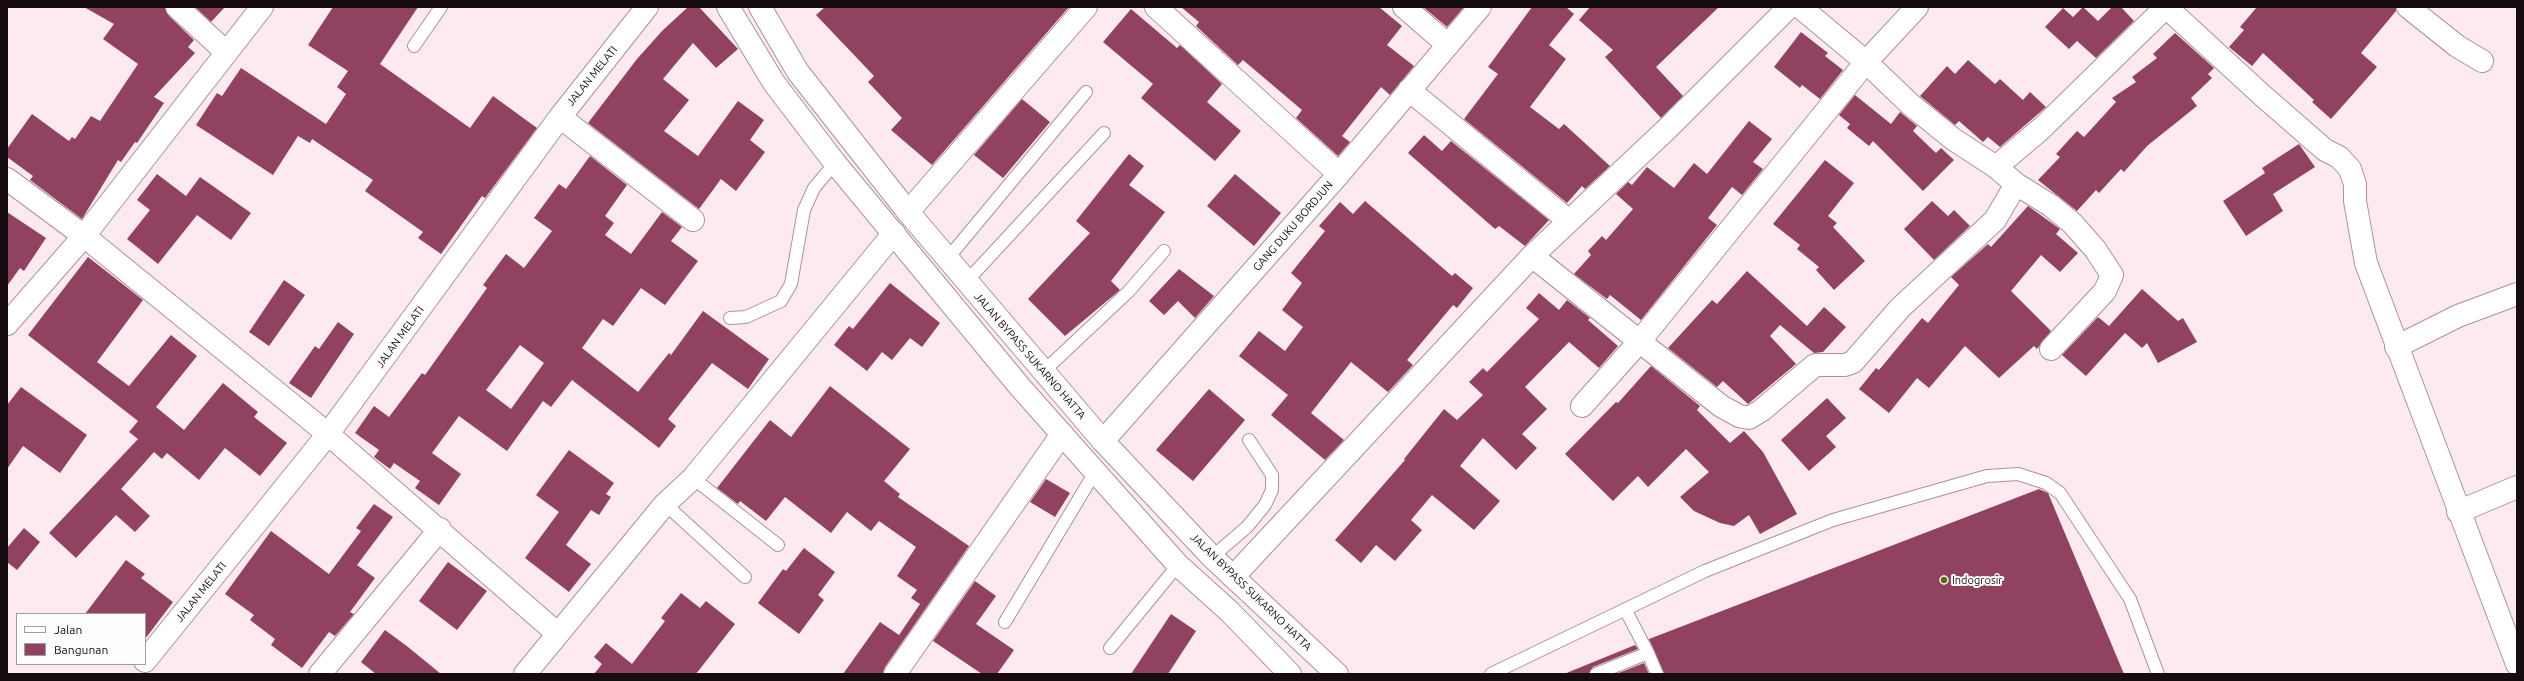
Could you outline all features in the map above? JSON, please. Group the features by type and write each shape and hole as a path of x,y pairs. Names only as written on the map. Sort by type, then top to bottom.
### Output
{"main road":[{"path":"177,7 226,52"},
{"path":"7,324 84,236 262,7"},
{"name":"JALAN MELATI","path":"146,660 328,434 560,117 647,7"},
{"path":"728,7 774,83 835,163 1020,387 1178,565 1230,612 1290,674"},
{"name":"JALAN BYPASS SUKARNO HATTA","path":"760,7 798,72 908,212 948,258 966,282 1103,441 1212,557 1337,674"},
{"path":"908,212 1086,7"},
{"path":"1156,7 1339,174"},
{"path":"1404,7 1448,45"},
{"name":"GANG DUKU BORDJUN","path":"1103,441 1339,174 1480,7"},
{"path":"1233,576 1532,256 1668,128 1789,7"},
{"path":"1800,7 1866,62 1911,105 1953,139 1996,167 2016,184 2050,205 2072,223 2095,248 2112,275 2105,291 2051,349"},
{"path":"1582,406 1639,342 1866,62 1917,7"},
{"path":"1996,167 2042,128 2166,7 2263,96 2325,150 2339,157 2350,169 2355,184 2355,201 2366,263 2458,512 2517,664"},
{"path":"2408,7 2457,46 2482,61"},
{"path":"1409,90 1569,221"},
{"path":"560,117 693,220"},
{"path":"7,178 84,236 328,434 440,529 558,634"},
{"path":"1532,256 1721,406 1745,418 1755,416 1815,365 1845,365 1858,358 1900,308 1994,220 2016,184"},
{"path":"529,673 558,634 665,504 693,478 894,233"},
{"path":"2396,347 2458,316 2517,294"},
{"path":"895,674 1062,434"},
{"path":"2458,512 2517,487"},
{"path":"320,674 440,529"},
{"path":"134,674 142,665"}],"lane":[{"path":"414,46 441,7"},
{"path":"948,258 1086,92"},
{"path":"966,282 1104,133"},
{"path":"730,318 746,317 781,301 791,284 804,210 814,188 835,163"},
{"path":"1044,371 1128,292 1164,251"},
{"path":"1212,557 1247,527 1265,505 1272,490 1272,475 1249,440"},
{"path":"1005,622 1095,472"},
{"path":"1491,674 1705,571 1832,520 1987,476 2018,474 2046,484 2060,493 2130,599 2158,674"},
{"path":"693,478 778,545"},
{"path":"665,504 745,577"},
{"path":"1110,648 1178,565"},
{"path":"1625,609 1648,653 1657,674"},
{"path":"1596,674 1648,653"}],"building":[{"path":"84,7 165,7 169,16 194,40 188,47 195,53 154,97 164,103 137,143 135,142 121,162 118,160 82,219 30,180 33,176 7,157 7,149 32,114 69,141 72,137 75,139 91,116 100,121 138,64 103,39 114,24"},
{"path":"195,7 225,7 211,22"},
{"path":"333,7 418,7 380,64 470,128 493,96 537,128 485,198 482,196 441,254 418,238 423,232 365,191 373,180 312,139 310,143 298,136 273,175 196,125 217,93 222,96 241,68 326,124 346,94 337,87 348,71 308,45"},
{"path":"688,7 699,7 738,49 716,68 693,43 663,79 689,100 664,131 698,156 738,101 764,120 750,140 765,152 736,191 721,179 699,209 588,123 637,59 662,31"},
{"path":"825,7 1069,7 932,165 891,130 902,118 868,82 874,76 816,15"},
{"path":"1181,7 1379,7 1402,26 1387,45 1414,66 1390,95 1381,87 1342,136 1350,142 1338,156 1296,118 1302,110 1243,60 1238,65 1196,26 1199,22"},
{"path":"1423,7 1464,7 1447,27"},
{"path":"1532,7 1566,7 1574,14 1549,45 1566,59 1530,107 1559,129 1564,124 1610,166 1585,189 1582,186 1567,203 1464,119 1498,74 1488,67"},
{"path":"1590,7 1719,7 1656,67 1683,96 1661,118 1605,57 1613,50 1579,20"},
{"path":"2083,7 2098,21 2112,7 2121,7 2134,21 2096,58 2077,41 2069,49 2045,27 2063,8 2073,17"},
{"path":"2257,7 2396,7 2396,11 2361,53 2377,67 2331,119 2312,102 2314,100 2263,53 2252,66 2229,47 2244,30 2240,27"},
{"path":"1131,9 1177,48 1180,45 1222,84 1207,102 1241,131 1215,161 1141,98 1153,84 1103,42"},
{"path":"1801,32 1828,53 1825,56 1843,70 1820,99 1802,85 1800,88 1774,67"},
{"path":"2175,33 2214,68 2208,74 2212,78 2191,98 2197,106 2147,146 2124,172 2121,169 2099,193 2096,190 2077,211 2038,180 2060,157 2056,154 2077,131 2084,137 2116,102 2112,98 2136,82 2132,77 2157,58 2153,54"},
{"path":"1968,60 1995,84 2000,79 2023,100 2030,92 2046,107 2000,147 1988,137 1983,142 1959,121 1955,125 1920,96 1947,66 1955,74"},
{"path":"1855,95 1891,124 1900,112 1917,126 1913,131 1936,153 1941,148 1954,160 1923,191 1873,141 1869,146 1847,128 1850,124 1839,115"},
{"path":"1022,99 1050,122 1003,178 974,155"},
{"path":"1749,121 1772,139 1753,162 1763,169 1742,195 1732,187 1708,218 1717,225 1641,320 1610,295 1607,299 1574,274 1591,255 1588,251 1602,236 1606,240 1633,209 1616,194 1628,182 1632,185 1647,167 1674,188 1694,163 1707,174"},
{"path":"1424,135 1442,151 1451,141 1549,220 1525,246 1499,226 1495,229 1408,153"},
{"path":"2299,144 2315,167 2273,194 2283,211 2246,236 2223,201 2265,173 2262,168"},
{"path":"1129,154 1144,166 1129,185 1165,212 1111,281 1120,290 1065,336 1028,299 1090,233 1076,221"},
{"path":"590,156 627,185 605,216 614,223 605,235 631,254 662,212 682,227 671,241 698,261 665,305 641,288 613,326 603,319 582,348 638,392 669,353 671,355 703,311 769,359 748,389 712,363 668,419 676,426 659,448 572,380 551,407 543,401 507,451 459,416 432,453 461,474 439,505 415,488 420,481 394,463 390,469 374,457 379,450 355,433 374,406 389,417 422,373 425,375 487,288 483,285 506,254 524,268 552,231 534,218 559,184 566,189","holes":["520,345 544,363 511,409 486,390"]},
{"path":"1825,160 1854,183 1828,216 1837,223 1833,227 1865,261 1834,290 1816,270 1819,267 1797,249 1800,245 1773,224"},
{"path":"157,174 186,196 200,177 251,213 231,240 197,215 158,264 127,239 150,210 137,200"},
{"path":"1235,174 1281,213 1254,246 1207,206"},
{"path":"1365,201 1452,276 1455,273 1473,288 1457,308 1453,305 1407,360 1413,365 1388,392 1351,362 1311,413 1344,440 1325,460 1271,415 1288,395 1239,356 1259,331 1285,351 1303,327 1282,310 1302,283 1291,273 1325,231 1319,226 1340,202 1353,214"},
{"path":"1932,201 1948,216 1954,210 1970,226 1934,260 1904,229"},
{"path":"2028,206 2060,229 2056,234 2078,253 2060,272 2041,255 2011,291 2051,331 2037,349 2034,346 1999,378 1965,346 1929,388 1917,378 1889,413 1859,389 1876,368 1879,370 1922,318 1928,323 1959,285 1951,277 1988,244 1991,247"},
{"path":"7,212 46,238 24,271 20,268 7,286"},
{"path":"88,257 143,300 97,362 129,386 171,335 197,356 156,407 184,430 223,383 258,412 254,417 287,443 260,476 225,448 199,480 167,453 162,459 154,452 121,489 150,516 135,532 116,515 76,558 49,533 138,439 129,432 138,421 28,335"},
{"path":"1179,269 1214,296 1195,318 1178,301 1164,315 1149,301"},
{"path":"1747,271 1807,326 1824,307 1846,327 1823,352 1814,353 1780,325 1770,336 1796,364 1748,404 1723,381 1717,387 1668,348 1712,300 1717,304"},
{"path":"284,280 305,295 269,346 249,332"},
{"path":"890,283 940,323 922,347 910,338 892,360 882,352 867,371 834,345 849,326 853,329"},
{"path":"2142,289 2178,321 2183,318 2197,342 2158,363 2147,343 2142,348 2125,333 2086,376 2062,355 2098,317 2109,326"},
{"path":"1539,293 1559,310 1567,300 1590,318 1588,320 1618,346 1599,368 1569,342 1525,387 1547,409 1522,434 1537,448 1516,470 1483,438 1460,466 1500,501 1474,530 1432,495 1411,520 1422,530 1395,561 1376,545 1361,563 1335,540 1405,460 1404,459 1444,409 1457,420 1483,395 1469,382 1483,368 1487,372 1539,319 1526,308"},
{"path":"338,322 354,334 311,398 289,383 315,346 319,349"},
{"path":"1651,366 1700,406 1697,410 1730,443 1744,431 1763,452 1797,514 1760,534 1749,515 1734,526 1720,523 1694,511 1680,497 1709,472 1686,449 1648,487 1638,476 1613,501 1565,454 1616,402 1618,403"},
{"path":"830,386 910,449 884,481 900,494 898,497 969,546 885,667 883,674 843,674 880,622 899,635 920,604 911,598 917,590 897,576 916,547 879,521 871,531 847,512 831,533 785,497 766,521 740,501 738,504 717,488 770,420 791,437"},
{"path":"21,387 87,435 60,473 23,446 7,469 7,405"},
{"path":"1209,389 1245,420 1193,481 1156,450"},
{"path":"1827,398 1846,418 1826,436 1836,447 1809,471 1781,440"},
{"path":"569,450 614,483 606,494 611,497 599,515 591,510 566,545 591,564 569,592 525,558 559,512 536,495"},
{"path":"1046,479 1070,493 1055,517 1030,502"},
{"name":"Indogrosir","path":"2039,489 2048,493 2124,674 1664,674 1649,639"},
{"path":"374,504 393,517 357,565 375,578 350,612 354,614 335,636 329,632 302,668 271,645 275,639 250,620 254,615 225,594 271,531 329,574 361,531 356,528"},
{"path":"24,528 40,542 17,570 7,562 7,548"},
{"path":"804,548 835,572 818,595 824,600 799,634 758,603 783,569 786,571"},
{"path":"126,560 145,574 141,578 173,602 146,638 146,613 86,613"},
{"path":"448,562 487,591 457,630 419,601"},
{"path":"975,581 996,596 976,624 1014,650 997,674 982,674 933,641"},
{"path":"681,593 700,608 706,601 735,624 696,674 594,674 602,664 594,657 606,643 632,664 665,621 661,618"},
{"path":"1171,614 1196,631 1168,674 1131,674"},
{"path":"385,630 441,674 376,674 361,662"},
{"path":"1635,645 1638,649 1593,667 1589,674 1564,674"},
{"path":"1644,663 1649,674 1616,674"}],"place":[{"name":"Indogrosir","path":"1944,580"}]}
